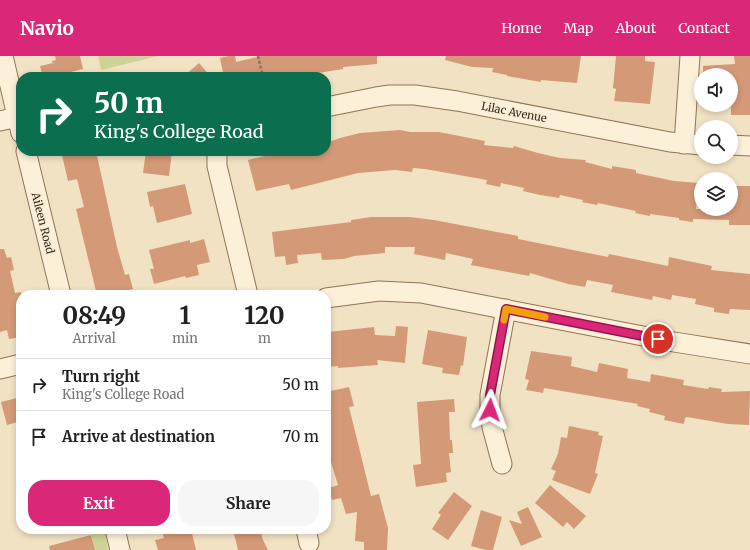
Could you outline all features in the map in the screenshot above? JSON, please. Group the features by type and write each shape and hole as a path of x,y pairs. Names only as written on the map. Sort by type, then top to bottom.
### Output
{"street":[{"path":"3,56 13,123"},
{"path":"690,56 693,144"},
{"name":"Lilac Avenue","path":"331,107 390,95 415,95 457,101 693,144"},
{"path":"738,146 750,146"},
{"name":"Aileen Road","path":"27,156 60,290"},
{"path":"217,156 217,166 247,290"},
{"path":"331,297 386,291 421,293 674,342 750,354"},
{"path":"502,464 492,427 490,395 506,309"},
{"path":"0,369 16,365"},
{"path":"116,534 120,550"}],"path":[{"path":"258,56 262,72"}],"green space":[{"path":"98,56 158,56 101,70"},
{"path":"91,534 105,534 108,550 95,550"}],"building":[{"path":"55,56 80,56 83,69 71,72 42,72 40,66 53,63 52,61 56,60"},
{"path":"235,56 236,62 261,56 377,56 377,64 343,67 343,69 324,72 223,72 220,58"},
{"path":"446,56 581,56 577,83 541,80 541,82 507,76 492,72 493,68 472,67 445,60"},
{"path":"616,56 645,56 645,61 655,62 650,104 614,101 616,89 613,88"},
{"path":"734,56 750,56 750,115 731,115 731,112 738,112 738,68 703,68 703,66 735,64"},
{"path":"199,63 207,72 189,72"},
{"path":"400,130 410,132 439,132 485,141 484,145 513,148 514,146 560,158 586,160 585,162 612,169 612,166 636,170 636,173 674,181 694,183 694,216 738,216 738,186 750,186 750,225 729,225 729,220 693,219 693,222 679,220 679,218 650,214 650,216 635,213 636,211 598,203 597,205 582,202 583,200 560,195 559,198 540,195 523,191 524,188 501,183 500,187 486,184 487,180 413,168 412,172 395,170 358,173 291,190 289,184 256,191 248,160 265,156 331,156 331,141 360,133"},
{"path":"62,156 97,156 117,247 125,275 129,274 133,289 96,290 76,209 84,207 77,179 68,181"},
{"path":"145,156 171,156 169,176 143,173"},
{"path":"185,184 192,214 157,223 153,206 150,207 147,192"},
{"path":"371,217 410,217 434,220 518,236 518,239 608,257 609,254 668,266 669,257 712,266 711,270 750,274 750,310 730,309 729,314 714,312 714,308 695,304 696,299 672,295 671,300 653,296 652,300 611,292 613,285 587,280 585,287 568,284 530,273 529,276 471,265 473,259 446,253 445,260 414,254 415,247 385,247 385,253 354,256 344,259 322,260 321,253 297,255 298,263 286,265 285,256 275,257 272,232 351,222 351,220"},
{"path":"204,239 210,262 197,265 199,275 186,278 185,276 154,284 150,269 154,269 149,250 190,240 190,243"},
{"path":"0,249 4,249 7,258 11,257 14,270 10,271 16,293 16,338 9,339 7,330 0,332"},
{"path":"396,326 408,327 405,363 377,360 378,365 338,368 338,366 331,367 331,332 374,327 375,335 395,336"},
{"path":"428,330 467,337 463,366 461,365 459,375 442,373 443,368 422,364"},
{"path":"531,351 572,357 571,366 597,372 599,363 628,369 627,378 650,382 651,374 684,380 683,385 708,389 709,387 722,389 721,392 750,391 749,425 728,424 687,417 685,418 684,424 664,420 665,416 649,412 650,409 637,406 638,404 544,388 543,393 526,390 529,380 525,379"},
{"path":"349,387 354,406 349,407 371,496 379,494 388,528 387,550 364,550 364,542 355,541 357,512 346,514 341,498 332,500 331,487 338,485 331,462 331,391"},
{"path":"16,398 16,422 7,425 1,402"},
{"path":"454,399 455,412 449,412 450,440 452,440 453,453 449,453 451,472 446,473 447,482 416,487 413,465 421,464 417,402"},
{"path":"569,426 599,432 598,435 603,436 595,473 598,474 590,494 552,480 556,471 551,469 558,454 561,437 567,438"},
{"path":"550,485 586,516 574,529 567,522 563,527 535,503"},
{"path":"454,492 472,506 448,540 432,529 441,515 438,513"},
{"path":"528,507 542,537 521,546 509,520 522,524 517,512"},
{"path":"481,510 502,517 493,550 486,550 471,546"},
{"path":"163,534 192,534 196,550 158,550 155,540 164,538"},
{"path":"234,534 261,534 268,550 238,550"},
{"path":"91,535 95,550 50,550 49,546"}],"slow traffic":[{"path":"504,320 506,309 545,317"}],"route":[{"path":"490,410 490,395 506,309 658,339"}]}
